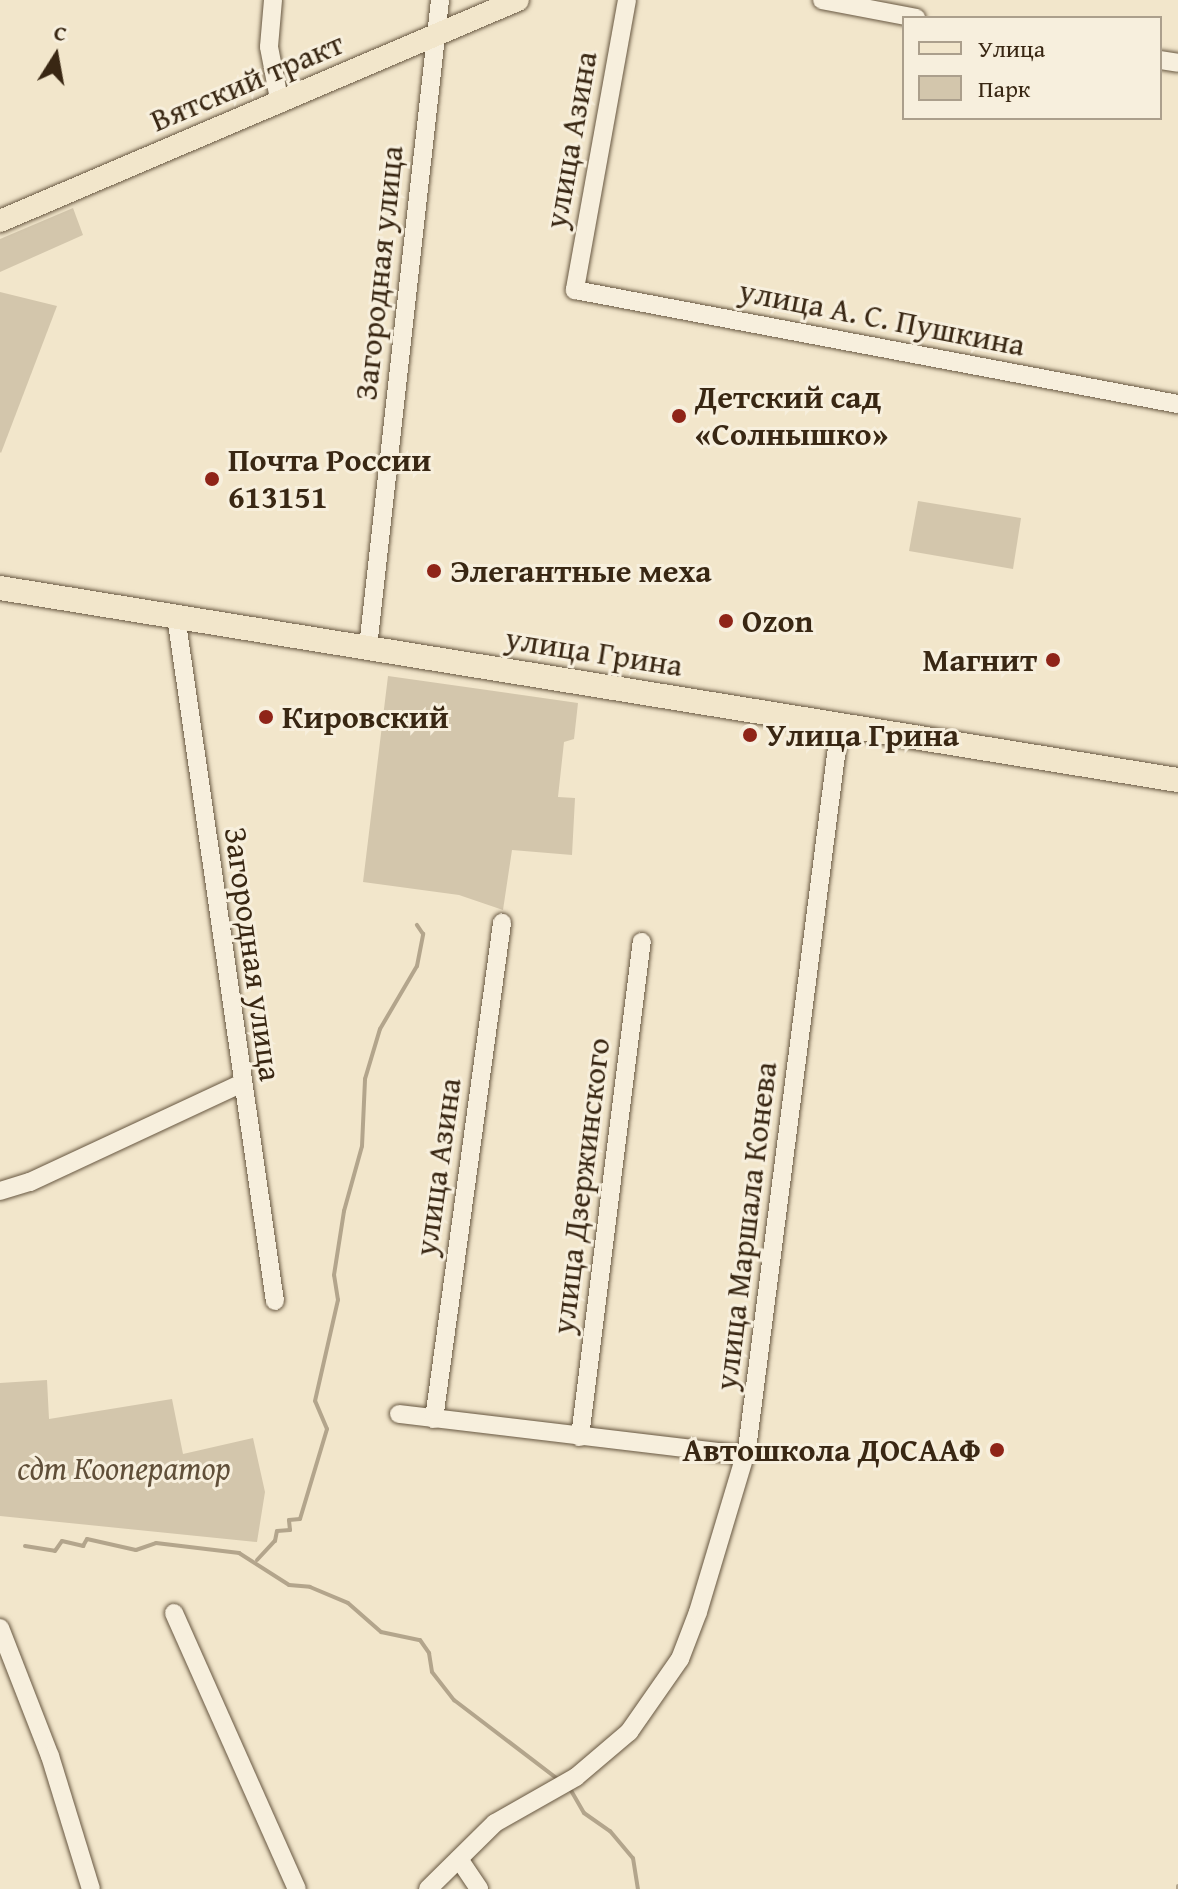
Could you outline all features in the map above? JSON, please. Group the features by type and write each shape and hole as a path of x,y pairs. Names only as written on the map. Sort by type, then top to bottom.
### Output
{"highway":[{"name":"улица Грина","path":"0,588 1178,780"}],"main road":[{"name":"Вятский тракт","path":"0,221 518,0"}],"street":[{"path":"273,0 269,47 280,104"},
{"name":"Загородная улица","path":"368,647 440,0"},
{"name":"улица Азина","path":"575,290 627,0"},
{"path":"822,0 906,16"},
{"name":"улица А. С. Пушкина","path":"575,290 1178,404"},
{"name":"Загородная улица","path":"176,616 275,1301"},
{"name":"улица Маршала Конева","path":"428,1889 495,1823 565,1783 629,1732 680,1659 745,1455 840,724"},
{"name":"улица Азина","path":"434,1419 502,923"},
{"name":"улица Дзержинского","path":"580,1437 642,942"},
{"path":"0,1191 30,1182 242,1083"},
{"path":"399,1414 745,1455"},
{"path":"174,1613 297,1889"},
{"path":"0,1628 50,1756 91,1889"},
{"path":"459,1859 479,1889"}],"green space":[{"path":"73,208 83,235 0,272 0,239"},
{"path":"0,292 57,306 1,453 0,452"},
{"path":"918,501 1021,518 1013,569 909,551"},
{"path":"388,676 578,703 574,739 564,742 558,797 575,798 572,855 512,850 503,910 459,895 363,882"},
{"name":"сдт Кооператор","path":"47,1380 49,1419 172,1399 183,1454 253,1438 265,1492 257,1542 0,1516 0,1383"}],"waterway":[{"path":"257,1560 275,1541 277,1531 290,1530 289,1520 300,1519 327,1429 315,1401 338,1300 334,1275 344,1211 362,1146 365,1079 380,1029 417,966 423,934 417,925"},
{"path":"25,1546 55,1551 62,1541 83,1546 87,1539 136,1550 156,1543 239,1553 289,1585 310,1587 348,1603 381,1632 420,1640 429,1653 432,1672 454,1700 559,1780"},
{"path":"569,1787 584,1813 610,1831 633,1858 638,1889"}],"place":[{"name":"Детский сад «Солнышко»","path":"679,416"},
{"name":"Почта России 613151","path":"212,479"},
{"name":"Элегантные меха","path":"434,571"},
{"name":"Ozon","path":"726,621"},
{"name":"Магнит","path":"1053,660"},
{"name":"Кировский","path":"266,717"},
{"name":"Улица Грина","path":"750,735"},
{"name":"Автошкола ДОСААФ","path":"997,1450"}]}
